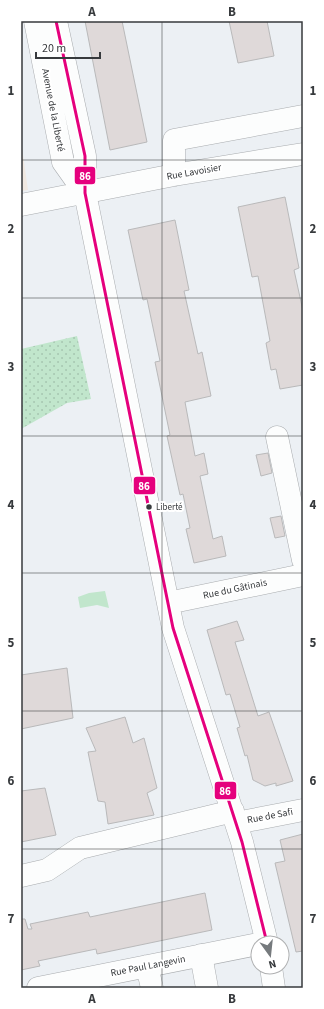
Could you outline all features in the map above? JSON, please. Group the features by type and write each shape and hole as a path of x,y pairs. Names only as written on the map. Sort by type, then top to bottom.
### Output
{"street":[{"name":"Avenue de la Liberté","path":"35,21 63,162 85,193"},
{"name":"Avenue de la Liberté","path":"56,21 85,156 85,193 172,628 234,817 262,935"},
{"path":"174,175 174,140 303,116"},
{"name":"Rue Lavoisier","path":"21,205 174,175 303,154"},
{"path":"277,437 303,560"},
{"name":"Rue du Gâtinais","path":"168,603 303,575"},
{"name":"Rue de Safi","path":"21,876 47,870 80,848 234,817 303,810"},
{"name":"Rue Paul Langevin","path":"38,988 88,983 147,966 250,946"},
{"path":"201,955 207,988"},
{"path":"147,966 152,988"},
{"path":"272,975 274,988"}],"shaded area":[{"path":"21,141 28,190 21,191"}],"green space":[{"path":"77,336 91,399 67,403 21,429 21,349"},
{"path":"105,591 109,608 97,605 80,608 78,597 89,593"}],"building":[{"path":"85,21 122,21 147,142 110,150"},
{"path":"229,21 267,21 274,56 238,63"},
{"path":"285,197 299,268 294,270 303,311 303,385 280,389 276,369 271,370 266,343 270,341 258,276 252,277 238,207"},
{"path":"175,220 189,290 184,291 198,354 202,352 211,396 185,402 195,456 204,453 208,474 200,476 213,539 222,536 226,556 194,563 186,529 190,528 183,494 180,495 167,436 170,435 155,362 160,361 147,299 143,300 128,230"},
{"path":"268,453 272,473 261,476 256,455"},
{"path":"281,516 285,536 275,538 270,518"},
{"path":"237,621 244,640 235,642 258,716 269,712 293,781 276,786 276,783 265,786 253,780 247,755 245,756 237,728 240,727 230,694 226,695 207,630"},
{"path":"67,668 73,718 21,729 21,675"},
{"path":"125,717 133,743 144,738 157,788 147,793 154,815 108,824 105,802 98,801 88,752 96,751 86,728"},
{"path":"45,788 56,835 21,842 21,791"},
{"path":"303,834 303,951 296,952 275,863 285,861 280,840"},
{"path":"205,893 212,930 97,954 96,949 38,961 40,966 21,970 21,919 25,919 28,929 32,929 30,924 88,912 90,917"}],"transit line":[{"name":"86","path":"56,21 85,156 85,193 173,628 242,842 265,935"}],"place":[{"name":"Liberté","path":"149,507"}]}
